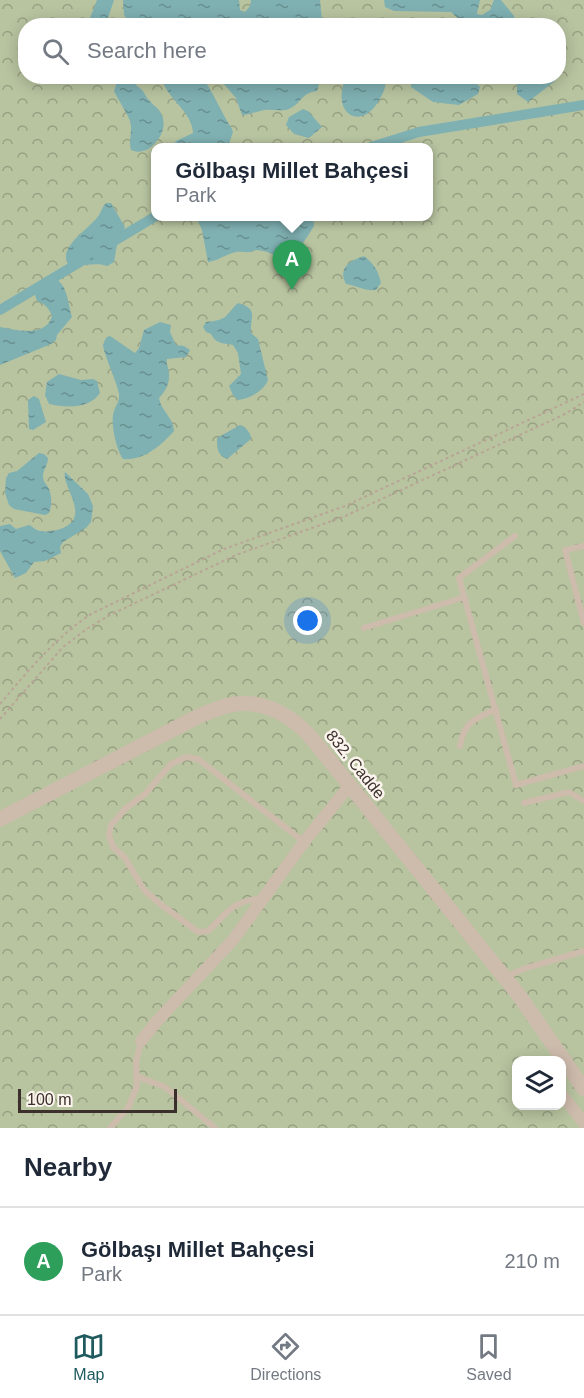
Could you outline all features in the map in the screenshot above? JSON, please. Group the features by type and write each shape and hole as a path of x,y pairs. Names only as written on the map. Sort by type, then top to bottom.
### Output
{"street":[{"name":"832. Cadde","path":"0,819 199,716 236,704 270,708 294,721 314,741 505,978 584,1089"},
{"path":"141,1041 233,940 304,842 350,785"},
{"path":"566,1101 584,1123"}],"lane":[{"path":"515,536 459,578 516,785 584,766"},
{"path":"584,546 565,550 584,623"},
{"path":"364,628 465,597"},
{"path":"460,746 462,734 468,725 474,719 496,709"},
{"path":"261,902 256,899 243,901 225,912 208,931 198,932 144,890 125,858 111,843 109,835 111,825 125,809 145,794 171,764 180,758 190,757 198,759 304,842"},
{"path":"524,803 569,792 583,803"},
{"path":"505,978 523,969 584,951"},
{"path":"110,1128 128,1108 137,1086 136,1062 141,1041"},
{"path":"136,1076 165,1087 215,1128"}],"path":[{"path":"0,704 56,641 91,614 224,549 345,506 584,394"},
{"path":"0,719 63,647 112,614 236,555 343,517 565,414 584,402"}],"green space":[{"path":"0,0 584,0 584,1128 0,1128"}],"water":[{"path":"97,0 114,0 108,18 90,18"},
{"path":"123,0 239,0 240,10 245,12 251,0 320,0 322,18 126,18"},
{"path":"384,0 480,0 477,14 482,15 490,10 494,0 501,0 514,18 457,18 451,12 394,11 385,7"},
{"path":"116,84 135,84 162,114 164,126 160,137 155,143 151,143 151,147 136,152 131,150 130,121 114,91"},
{"path":"164,84 206,84 233,132 229,143 175,143 193,133 192,125"},
{"path":"224,84 319,84 317,91 308,94 289,109 265,110 242,115 236,98"},
{"path":"344,84 385,84 380,99 372,109 357,117 350,115 345,109 342,90"},
{"path":"411,84 477,84 480,87 478,94 459,105 433,102 411,87"},
{"path":"517,84 551,84 528,102 517,94"},
{"path":"303,109 308,111 322,127 309,138 294,134 286,125 289,117"},
{"path":"106,203 111,203 125,227 117,245 114,262 107,266 67,263 68,249 95,220"},
{"path":"198,221 313,221 314,226 296,251 291,254 279,256 256,250 236,252 208,262 202,230"},
{"path":"364,256 378,274 381,283 376,290 346,284 344,269 354,260"},
{"path":"46,277 53,278 63,285 72,317 51,344 0,365 0,327 30,331 49,323 51,313 37,301 35,295 41,281"},
{"path":"238,303 245,305 251,311 251,333 258,339 268,380 256,394 238,400 229,386 241,374 238,353 233,345 217,341 203,327 206,322 225,317"},
{"path":"160,322 171,325 170,332 176,345 190,350 186,357 167,359 169,381 159,398 172,422 174,431 144,455 138,458 123,459 113,428 113,416 119,394 103,345 106,338 110,336 135,353 139,348 144,330"},
{"path":"59,374 81,380 93,379 97,381 100,393 84,405 49,404 45,395 47,382"},
{"path":"34,396 39,399 46,422 33,430 29,429 28,400"},
{"path":"240,425 248,430 251,439 227,459 218,451 217,438"},
{"path":"39,453 48,458 43,476 50,492 51,504 49,513 45,515 14,509 9,505 5,493 6,478 9,473 17,471"},
{"path":"65,472 88,494 93,506 91,522 86,528 63,542 60,547 61,553 45,561 34,562 26,573 15,578 0,551 0,526 10,524 16,529 29,525 40,531 47,531 65,527 72,522 75,508"}],"waterway":[{"path":"384,143 419,132 584,105"},
{"path":"111,243 151,219"},
{"path":"0,310 85,259"}],"place":[{"name":"Gölbaşı Millet Bahçesi","path":"292,290"}]}
